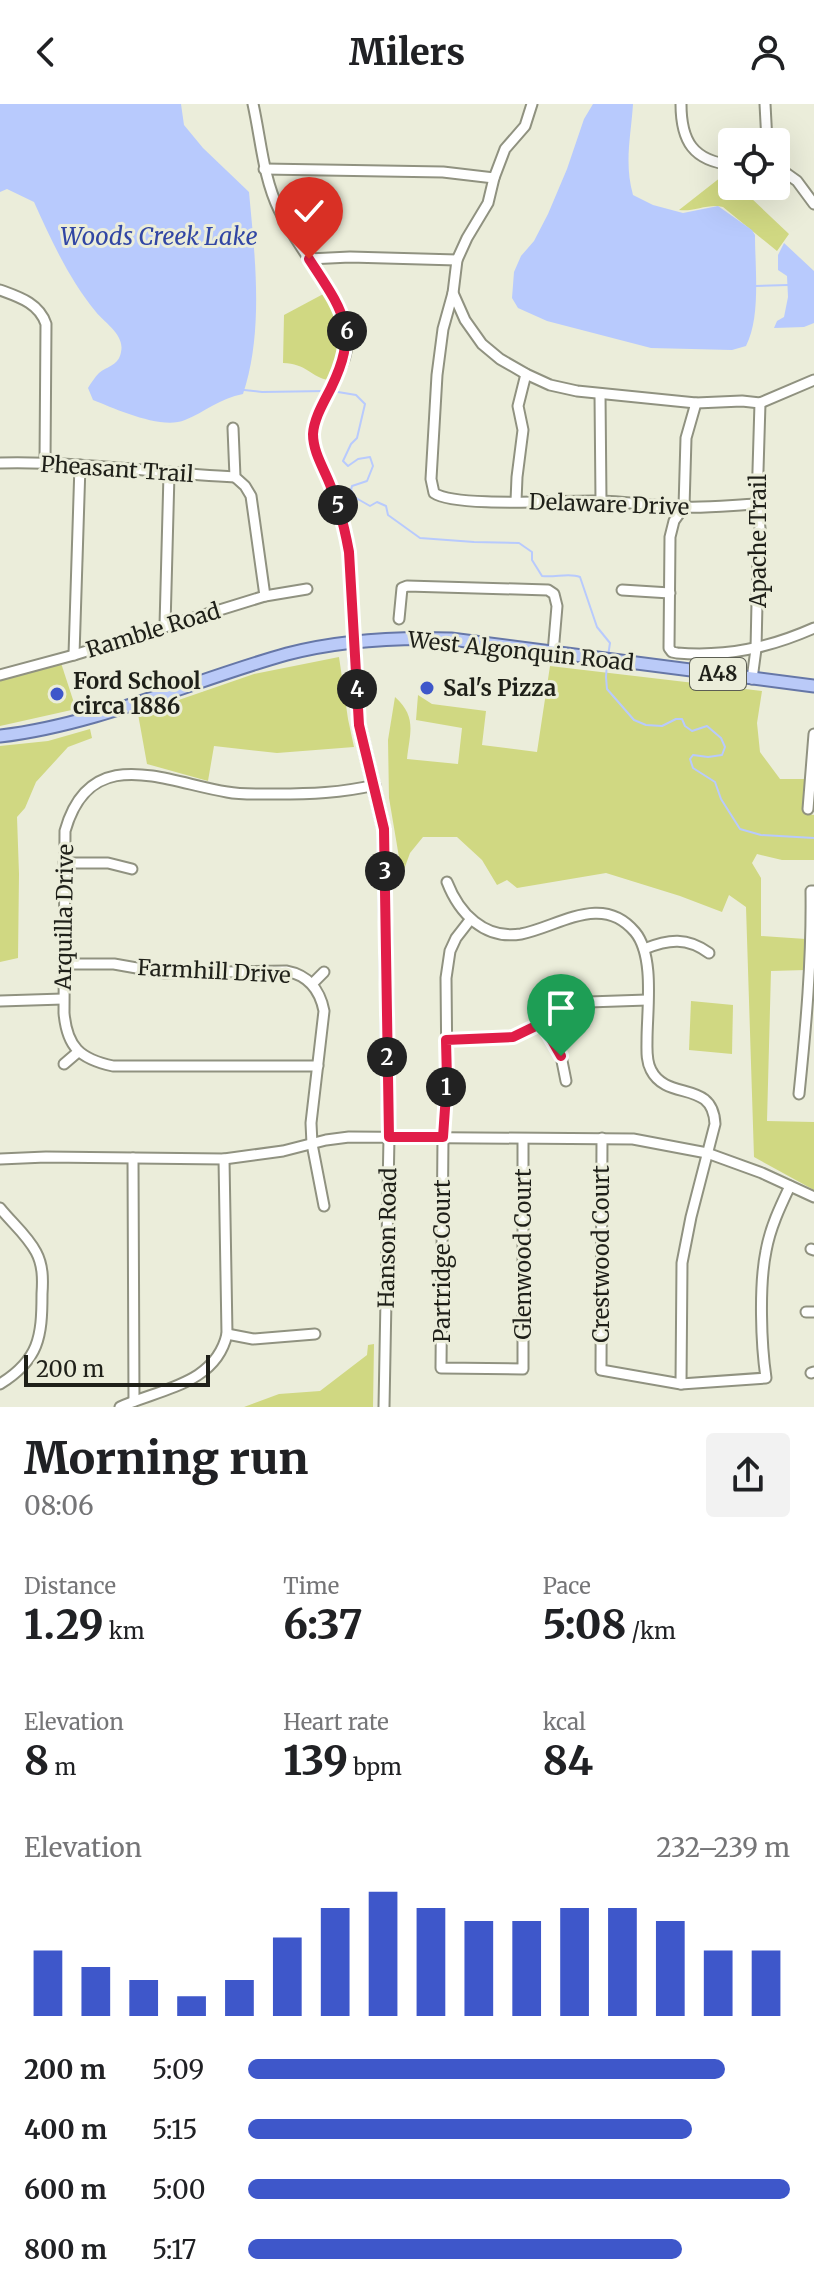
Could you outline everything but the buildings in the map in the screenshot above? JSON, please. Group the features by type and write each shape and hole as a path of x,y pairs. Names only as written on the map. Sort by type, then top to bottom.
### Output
{"main road":[{"name":"West Algonquin Road","path":"0,736 63,724 289,654 354,641 399,637 451,639 814,686"},
{"name":"Hanson Road","path":"354,641 359,725 384,829 389,1137"}],"street":[{"path":"253,104 264,169 279,209 330,291 347,330 346,350 315,422 314,442 345,531 354,641"},
{"path":"532,104 525,126 505,149 488,203 457,260 453,293 465,320 482,344 526,374 558,387 600,394 696,403 760,403 814,380"},
{"path":"681,104 681,125 691,147 709,160 718,162"},
{"path":"765,104 766,128"},
{"path":"264,169 443,172 494,178"},
{"path":"790,176 814,204"},
{"path":"309,259 457,260"},
{"path":"0,290 25,299 42,312 46,324 45,462"},
{"name":"Delaware Drive","path":"453,293 443,329 437,375 431,487 438,496 461,501 601,501 684,507 757,504"},
{"path":"516,501 523,430 518,406 526,374"},
{"path":"600,394 601,501"},
{"path":"696,403 686,438 684,507 674,521 671,532 668,644 672,652 721,655 756,649 814,628"},
{"name":"Apache Trail","path":"752,679 761,536 757,504 760,403"},
{"path":"233,428 235,477 251,496 265,596"},
{"name":"Pheasant Trail","path":"0,463 45,462 235,477"},
{"path":"74,655 80,465"},
{"path":"165,626 169,474"},
{"path":"399,619 402,588 407,586 548,590 554,594 557,606 553,653"},
{"name":"Ramble Road","path":"0,675 265,596 307,589"},
{"path":"622,590 670,593"},
{"path":"808,809 814,734"},
{"name":"Arquilla Drive","path":"78,1052 66,1029 63,999 65,831 74,808 93,787 124,773 249,794 347,792 375,785"},
{"path":"64,863 108,863 132,869"},
{"path":"447,882 458,907 470,920 495,931 516,934 579,914 601,914 626,924 636,933 644,949 649,1065 655,1076 666,1085 706,1099 712,1108 715,1124 683,1259 681,1384 766,1378 763,1323 765,1253 790,1186"},
{"path":"799,1094 809,1003 812,891"},
{"name":"Partridge Court","path":"470,920 456,938 447,963 441,1368 523,1369"},
{"path":"644,949 677,940 692,943 709,953"},
{"name":"Farmhill Drive","path":"65,964 114,964 165,973 286,971 300,975 312,984 324,1011 311,1111 312,1144 324,1206"},
{"name":"Farmhill Drive","path":"312,984 324,972"},
{"path":"0,1001 63,999"},
{"path":"446,1040 513,1037 563,1010 588,1002 647,1000"},
{"path":"542,1023 561,1056 566,1081"},
{"path":"64,1064 78,1052 91,1060 113,1066 318,1066"},
{"path":"0,1159 224,1159 349,1137 633,1139 707,1153 736,1162 814,1197"},
{"name":"Hanson Road","path":"384,1407 389,1137"},
{"name":"Crestwood Court","path":"602,1138 601,1370 681,1384"},
{"name":"Glenwood Court","path":"523,1139 523,1369"},
{"path":"133,1158 134,1401"},
{"path":"120,1407 201,1374 222,1351 227,1334 224,1159"},
{"path":"0,1208 32,1245 40,1261 43,1282 42,1321 35,1349 17,1374 0,1384"},
{"path":"227,1334 253,1339 315,1334"}],"green space":[{"path":"718,179 718,200 753,200 789,234 777,251 723,207 679,210"},
{"path":"327,292 343,336 341,355 329,380 298,365 283,363 284,315"},
{"path":"339,657 354,747 277,753 214,746 208,781 147,764 138,714 254,674"},
{"path":"61,663 76,709 0,726 0,678"},
{"path":"550,666 762,691 757,723 760,752 780,779 805,779 803,813 814,815 814,860 782,860 757,854 752,863 761,878 761,936 806,939 806,970 771,971 767,1121 814,1122 814,1190 754,1157 746,907 729,895 722,912 606,873 517,888 507,880 497,885 482,860 457,837 423,837 410,853 402,875 389,798 388,740 395,697 409,718 407,759 458,764 462,728 416,720 418,695 432,704 486,711 482,745 537,752"},
{"path":"90,729 92,738 68,747 36,782 25,808 17,817 18,958 0,962 0,746 48,741"},
{"path":"691,1001 733,1005 732,1054 689,1050"},
{"path":"374,1344 373,1407 244,1407 279,1394 320,1391 367,1355 368,1345"}],"water":[{"name":"Woods Creek Lake","path":"0,104 181,104 184,125 249,192 256,320 250,370 243,394 175,422 139,417 93,400 88,388 99,373 118,360 120,340 77,286 34,202 7,189 0,192"},
{"path":"593,104 633,104 629,161 633,195 653,205 683,213 718,206 752,230 755,235 755,307 746,346 732,350 651,348 547,321 518,308 512,298 514,272 548,214 584,119"},
{"path":"784,243 814,271 814,323 804,327 774,328 777,321 784,317 788,297 787,276 778,270 778,255"}],"waterway":[{"path":"755,286 788,285"},
{"path":"244,390 326,391"},
{"path":"332,391 356,395 365,404 357,438 343,461 348,466 358,459 370,457 373,466 367,481 352,486 356,498 370,506 377,502 386,506 388,515 420,538 519,543 532,552 532,560 542,576 580,577 597,627 610,643 608,656"},
{"path":"607,663 607,689 634,720 662,726 682,719 692,731 707,726 721,738 725,747 722,755 693,755 690,759 693,768 715,782 721,799 740,829 761,835 814,838"}],"place":[{"name":"Sal's Pizza","path":"427,688"},
{"name":"Ford School circa 1886","path":"57,694"}],"route":[{"path":"309,259 330,291 347,330 344,357 313,432 316,451 340,510 349,552 359,725 384,829 389,1137 443,1137 446,1040 513,1037 542,1023 561,1056"}]}
